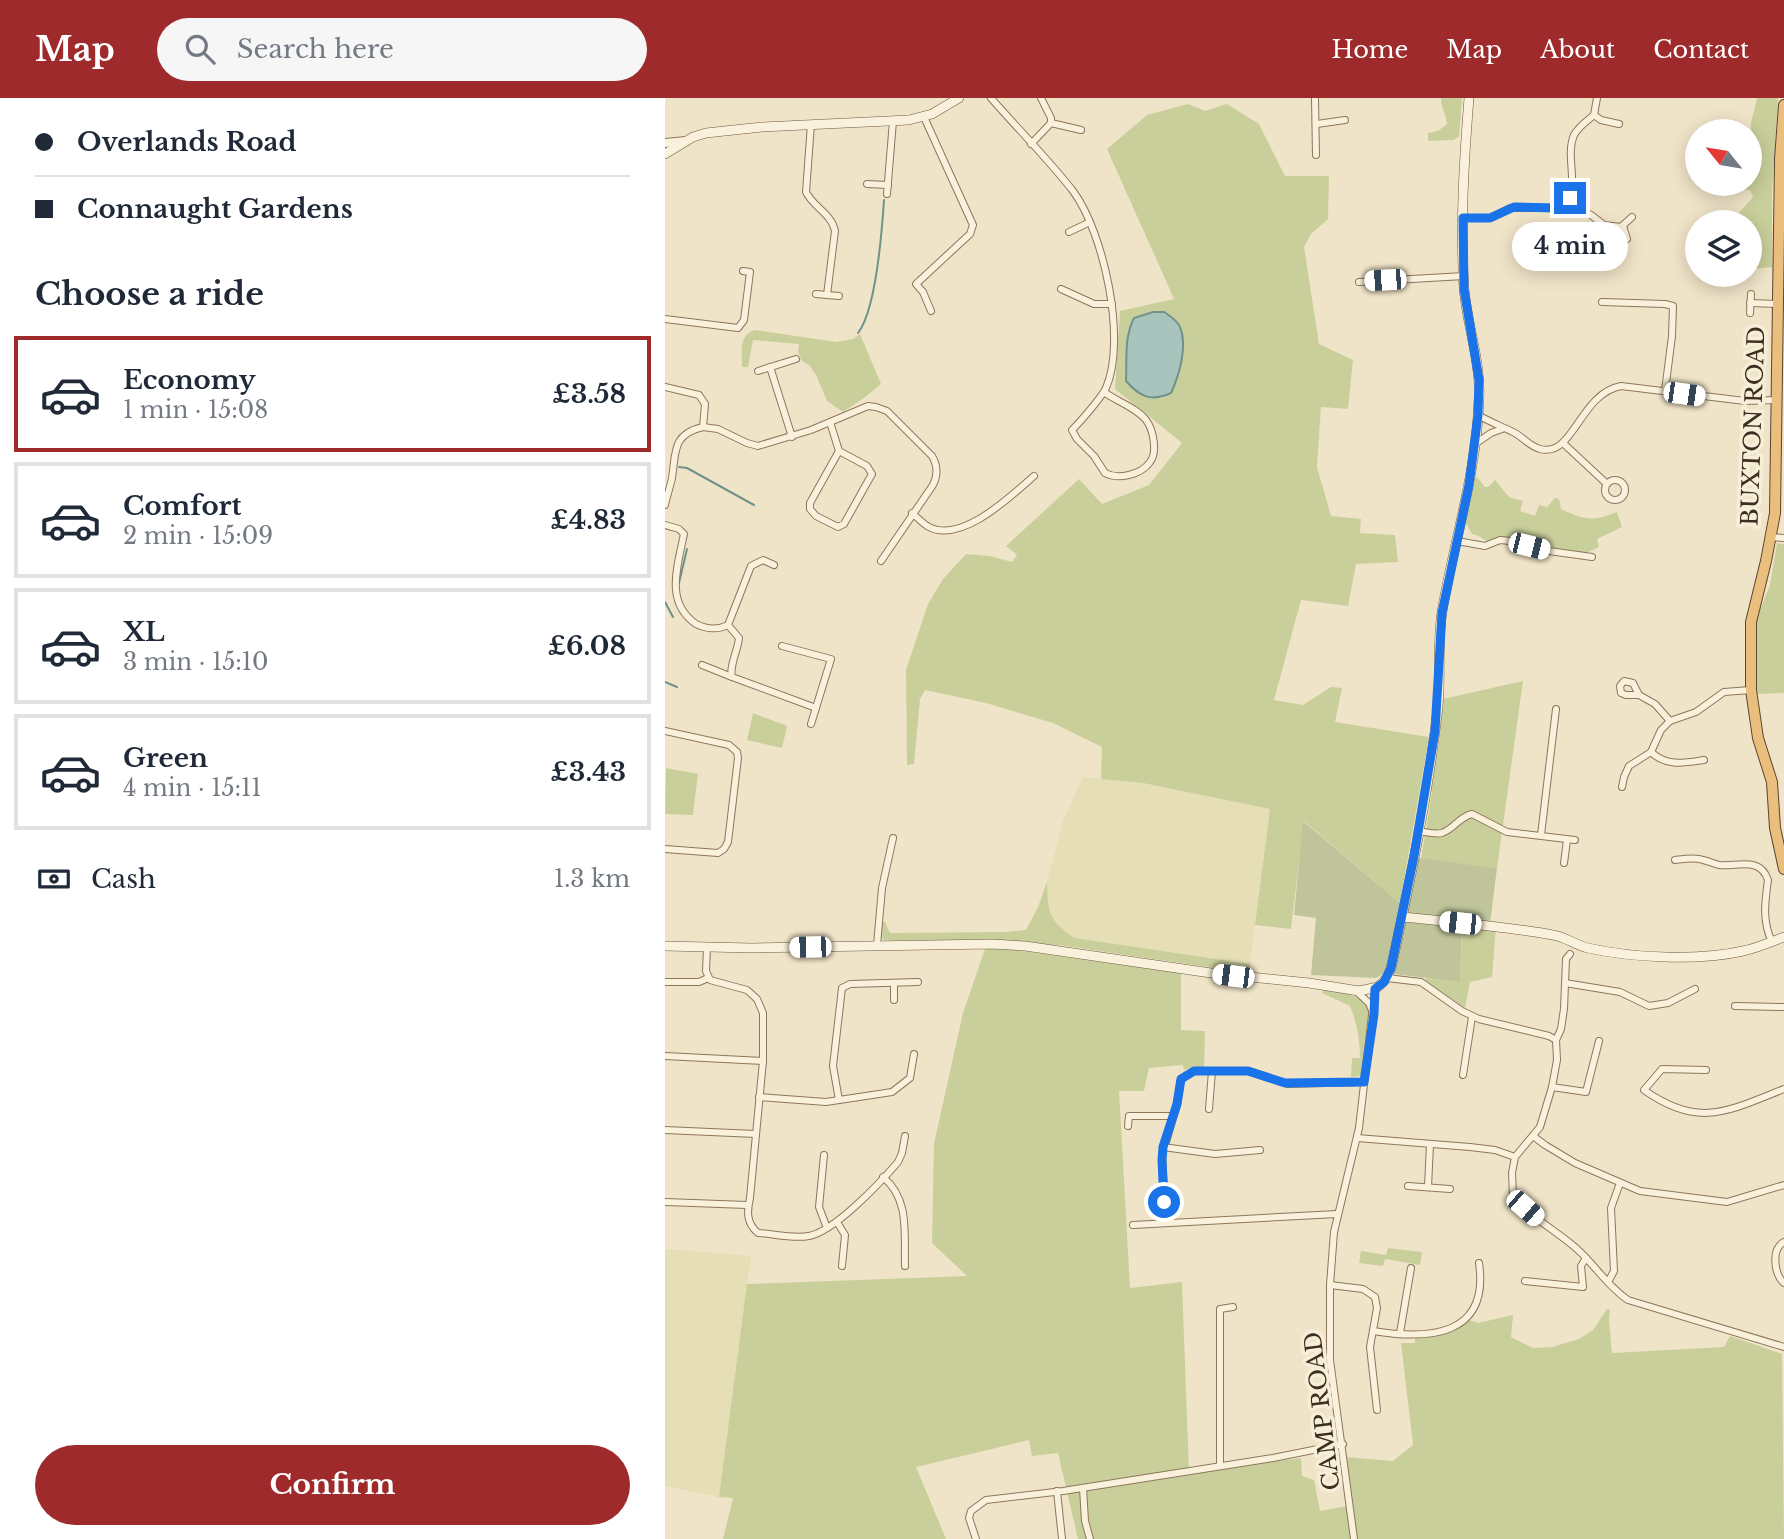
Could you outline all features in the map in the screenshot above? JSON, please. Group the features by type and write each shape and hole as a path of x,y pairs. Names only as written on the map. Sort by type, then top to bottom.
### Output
{"highway":[{"name":"BUXTON ROAD","path":"1784,107 1775,505 1771,537 1751,622 1751,690 1755,725 1772,782 1775,828 1784,869"}],"main road":[{"path":"665,154 699,135 728,130 924,117 959,98"},
{"path":"665,946 1025,946 1211,973 1355,990 1375,989 1387,978 1403,917 1418,831 1438,704 1442,613 1469,485 1478,415 1479,380 1464,276 1464,155 1469,98"},
{"path":"1403,917 1551,934 1584,947 1617,954 1720,954 1746,951 1784,937"}],"street":[{"path":"991,98 1073,192 1098,246 1112,304 1114,324 1111,370 1104,392 1072,430 1105,473 1118,478 1143,468 1152,460 1152,437 1145,418 1104,392"},
{"path":"1041,98 1051,123"},
{"path":"1315,98 1316,155"},
{"path":"1463,218 1487,218 1510,208 1557,208 1567,203 1571,192 1573,138 1582,125 1594,115 1597,98"},
{"path":"1594,115 1601,120 1619,124"},
{"path":"916,284 970,234 973,225 924,117"},
{"path":"1317,124 1345,120"},
{"path":"887,194 893,121"},
{"path":"1031,144 1051,123"},
{"path":"1051,123 1081,130"},
{"path":"811,124 806,192 833,222 835,228 827,295"},
{"path":"665,143 686,141"},
{"path":"867,184 888,185"},
{"path":"1567,203 1604,225 1623,226 1632,217"},
{"path":"1069,232 1089,223"},
{"path":"1623,226 1627,239"},
{"path":"665,319 738,328 744,320 750,272"},
{"path":"1359,282 1464,276"},
{"path":"910,278 923,292 931,311"},
{"path":"1061,289 1094,304 1112,304"},
{"path":"1750,313 1751,293"},
{"path":"816,294 839,296"},
{"path":"1602,302 1665,303 1672,306 1672,335 1665,391"},
{"path":"1750,303 1778,304"},
{"path":"758,371 796,359"},
{"path":"770,367 792,437"},
{"path":"1478,415 1502,429 1514,432 1541,450 1553,450 1564,444 1588,406 1605,391 1621,386 1745,401 1777,400"},
{"path":"665,387 697,394 703,398 703,427"},
{"path":"665,505 672,479 673,458 678,442 686,433 703,427 717,429 753,446 792,437 868,406 882,408 932,456 936,463 936,480 881,561"},
{"path":"830,422 839,451 867,466 872,474 845,524 838,527 816,516 810,509 810,503 839,451"},
{"path":"1475,444 1502,429"},
{"path":"1564,444 1607,484"},
{"path":"912,513 930,527 943,531 956,529 985,516 1034,476"},
{"path":"665,525 679,529 684,534 671,588 678,611 703,627 716,629 728,625"},
{"path":"1771,537 1784,538"},
{"path":"1457,541 1485,546 1510,541 1549,551 1592,556"},
{"path":"728,625 751,566 762,560 774,565"},
{"path":"728,625 739,638 738,651 730,672 732,677"},
{"path":"782,646 831,659 811,724"},
{"path":"702,665 816,708"},
{"path":"1622,787 1629,766 1651,752 1661,730 1670,721 1696,712 1724,692 1751,690"},
{"path":"1639,695 1660,708 1670,721"},
{"path":"1541,835 1556,709"},
{"path":"665,731 729,745 734,748 738,758 726,847 718,853 665,849"},
{"path":"1651,752 1669,763 1705,760"},
{"path":"1418,831 1439,834 1462,817 1472,814 1507,832 1571,840 1564,863"},
{"path":"877,945 882,887 893,838"},
{"path":"1675,860 1699,859 1725,865 1746,863 1766,874 1768,880 1764,917 1772,942"},
{"path":"707,947 708,978 715,983 744,988 757,999 764,1019 763,1061 750,1198 747,1205 749,1220 758,1233 805,1236 837,1222 900,1159 905,1136"},
{"path":"1570,954 1566,959 1561,1029 1556,1040 1557,1060 1552,1087 1542,1122 1515,1157 1511,1191 1515,1199 1586,1258 1622,1295 1635,1303 1783,1349"},
{"path":"665,982 696,982 708,978"},
{"path":"1387,978 1421,982 1472,1017 1556,1040"},
{"path":"839,1100 833,1066 841,990 850,984 918,982"},
{"path":"1565,982 1620,992 1649,1006 1668,1003 1695,989"},
{"path":"894,983 894,1000"},
{"name":"CAMP ROAD","path":"1354,1539 1330,1360 1330,1285 1337,1214 1357,1138 1375,989"},
{"path":"1355,990 1369,1003 1374,1014"},
{"path":"1735,1006 1784,1007"},
{"path":"1463,1075 1472,1017"},
{"path":"1552,1087 1585,1092 1599,1041"},
{"path":"759,1097 822,1103 895,1091 905,1084 911,1075 914,1054"},
{"path":"665,1056 763,1061"},
{"path":"1706,1070 1662,1069 1644,1090 1681,1110 1711,1113 1733,1109 1784,1089"},
{"path":"1209,1109 1213,1071"},
{"path":"1166,1223 1163,1147 1180,1082 1190,1072 1253,1072 1285,1083 1364,1082"},
{"path":"1128,1126 1129,1116 1173,1116"},
{"path":"665,1130 756,1134"},
{"path":"1533,1136 1575,1163 1640,1191 1727,1202 1784,1185"},
{"path":"1357,1138 1495,1150 1515,1157"},
{"path":"1428,1187 1430,1144"},
{"path":"1163,1147 1215,1154 1260,1150"},
{"path":"824,1155 819,1207 827,1228"},
{"path":"883,1177 895,1189 902,1204 905,1266"},
{"path":"1608,1282 1614,1271 1611,1208 1620,1183"},
{"path":"1408,1186 1450,1189"},
{"path":"665,1202 747,1205"},
{"path":"1133,1225 1337,1214"},
{"path":"837,1222 845,1234 842,1266"},
{"path":"1784,1242 1779,1245 1775,1254 1780,1279 1784,1283"},
{"path":"1525,1281 1583,1287 1581,1266 1586,1258"},
{"path":"1373,1331 1439,1331 1458,1326 1470,1317 1477,1300 1479,1264"},
{"path":"1400,1333 1411,1268"},
{"path":"1330,1285 1363,1289 1374,1295 1377,1308 1370,1352 1377,1410"},
{"path":"1220,1465 1217,1309 1233,1307"},
{"path":"976,1539 969,1518 971,1511 986,1500 1083,1488 1294,1455 1343,1444"},
{"path":"1083,1488 1085,1521 1090,1539"},
{"path":"1057,1491 1062,1539"}],"shaded area":[{"path":"1083,777 1143,783 1270,809 1250,964 1075,938 1057,926 1048,910 1047,882 1063,821"},
{"path":"665,1249 751,1256 719,1497 665,1486"}],"green space":[{"path":"1441,98 1462,98 1459,137 1453,140 1428,141 1428,133 1438,131 1447,124"},
{"path":"1757,98 1778,98 1772,192 1772,267 1762,268 1762,210 1742,210 1753,196 1762,196 1762,119 1752,119"},
{"path":"1188,104 1205,111 1227,104 1259,124 1285,176 1329,176 1328,219 1311,234 1304,247 1319,344 1353,360 1348,409 1321,407 1317,467 1331,516 1361,519 1360,533 1395,535 1398,562 1356,564 1348,606 1301,600 1274,700 1303,705 1331,687 1342,688 1335,722 1429,737 1400,903 1304,821 1291,929 1255,925 1270,809 1143,783 1101,779 1102,747 1053,723 986,703 925,690 920,699 914,764 907,765 906,670 928,604 943,579 966,554 990,556 1012,562 1017,555 1006,546 1079,479 1102,504 1149,485 1182,443 1115,389 1120,311 1174,299 1107,149 1147,115"},
{"path":"755,330 836,342 853,339 860,334 881,384 843,412 827,401 816,375 810,366 801,360 799,344 753,340 748,367 742,367 743,340"},
{"path":"1476,476 1485,487 1495,480 1509,497 1523,501 1520,511 1535,516 1539,505 1547,507 1555,498 1559,499 1561,509 1583,517 1595,518 1617,512 1622,527 1597,539 1599,547 1584,554 1508,540 1489,543 1472,534 1465,521"},
{"path":"1777,543 1784,544 1784,693 1757,694 1755,622 1770,585"},
{"path":"1523,681 1497,868 1421,859 1443,699"},
{"path":"753,713 787,726 782,748 747,740"},
{"path":"666,768 698,774 693,815 665,814"},
{"path":"1303,821 1400,903 1387,966 1383,974 1376,978 1311,975 1316,918 1294,915"},
{"path":"1418,858 1497,868 1490,923 1462,921 1460,982 1394,974"},
{"path":"1047,882 1051,915 1059,926 1075,938 1250,964 1249,973 1059,945 884,940 880,936 882,921 890,933 1026,930"},
{"path":"1462,924 1496,928 1492,977 1470,982 1465,1008 1425,980 1460,982"},
{"path":"986,946 1181,973 1181,1030 1205,1031 1204,1068 1184,1070 1182,1062 1182,1065 1149,1068 1144,1091 1119,1091 1130,1288 1182,1282 1189,1473 1301,1458 1302,1476 1314,1480 1320,1511 1347,1506 1346,1457 1393,1461 1413,1445 1401,1343 1415,1343 1415,1336 1458,1328 1469,1320 1478,1323 1513,1315 1511,1337 1533,1348 1552,1347 1579,1339 1593,1330 1607,1309 1610,1310 1612,1353 1724,1347 1730,1336 1782,1354 1784,1539 1078,1539 1058,1453 1032,1456 1029,1440 916,1467 946,1539 723,1539 733,1498 719,1497 747,1284 967,1276 932,1243 934,1144 963,1013"},
{"path":"1324,989 1355,997 1369,1009 1361,1076 1351,1077 1352,1058 1360,1058 1358,1032 1350,1006 1322,993"},
{"path":"1388,1248 1422,1252 1420,1265 1385,1259 1383,1266 1359,1263 1361,1251 1386,1255"}],"water":[{"path":"1153,312 1164,312 1175,320 1180,327 1183,343 1179,370 1171,393 1157,397 1141,394 1126,381 1127,341 1131,325 1134,318"}],"waterway":[{"path":"858,333 874,289 884,200"},
{"path":"679,467 687,468 754,505"},
{"path":"679,583 687,549"},
{"path":"665,602 673,617"},
{"path":"665,682 677,687"}],"route":[{"path":"1164,1202 1163,1147 1177,1104 1180,1082 1187,1073 1248,1071 1288,1084 1364,1082 1375,989 1384,982 1391,968 1414,856 1435,731 1442,613 1465,508 1477,429 1479,380 1464,289 1463,218 1490,218 1514,207 1557,208 1567,203 1570,198"}]}
